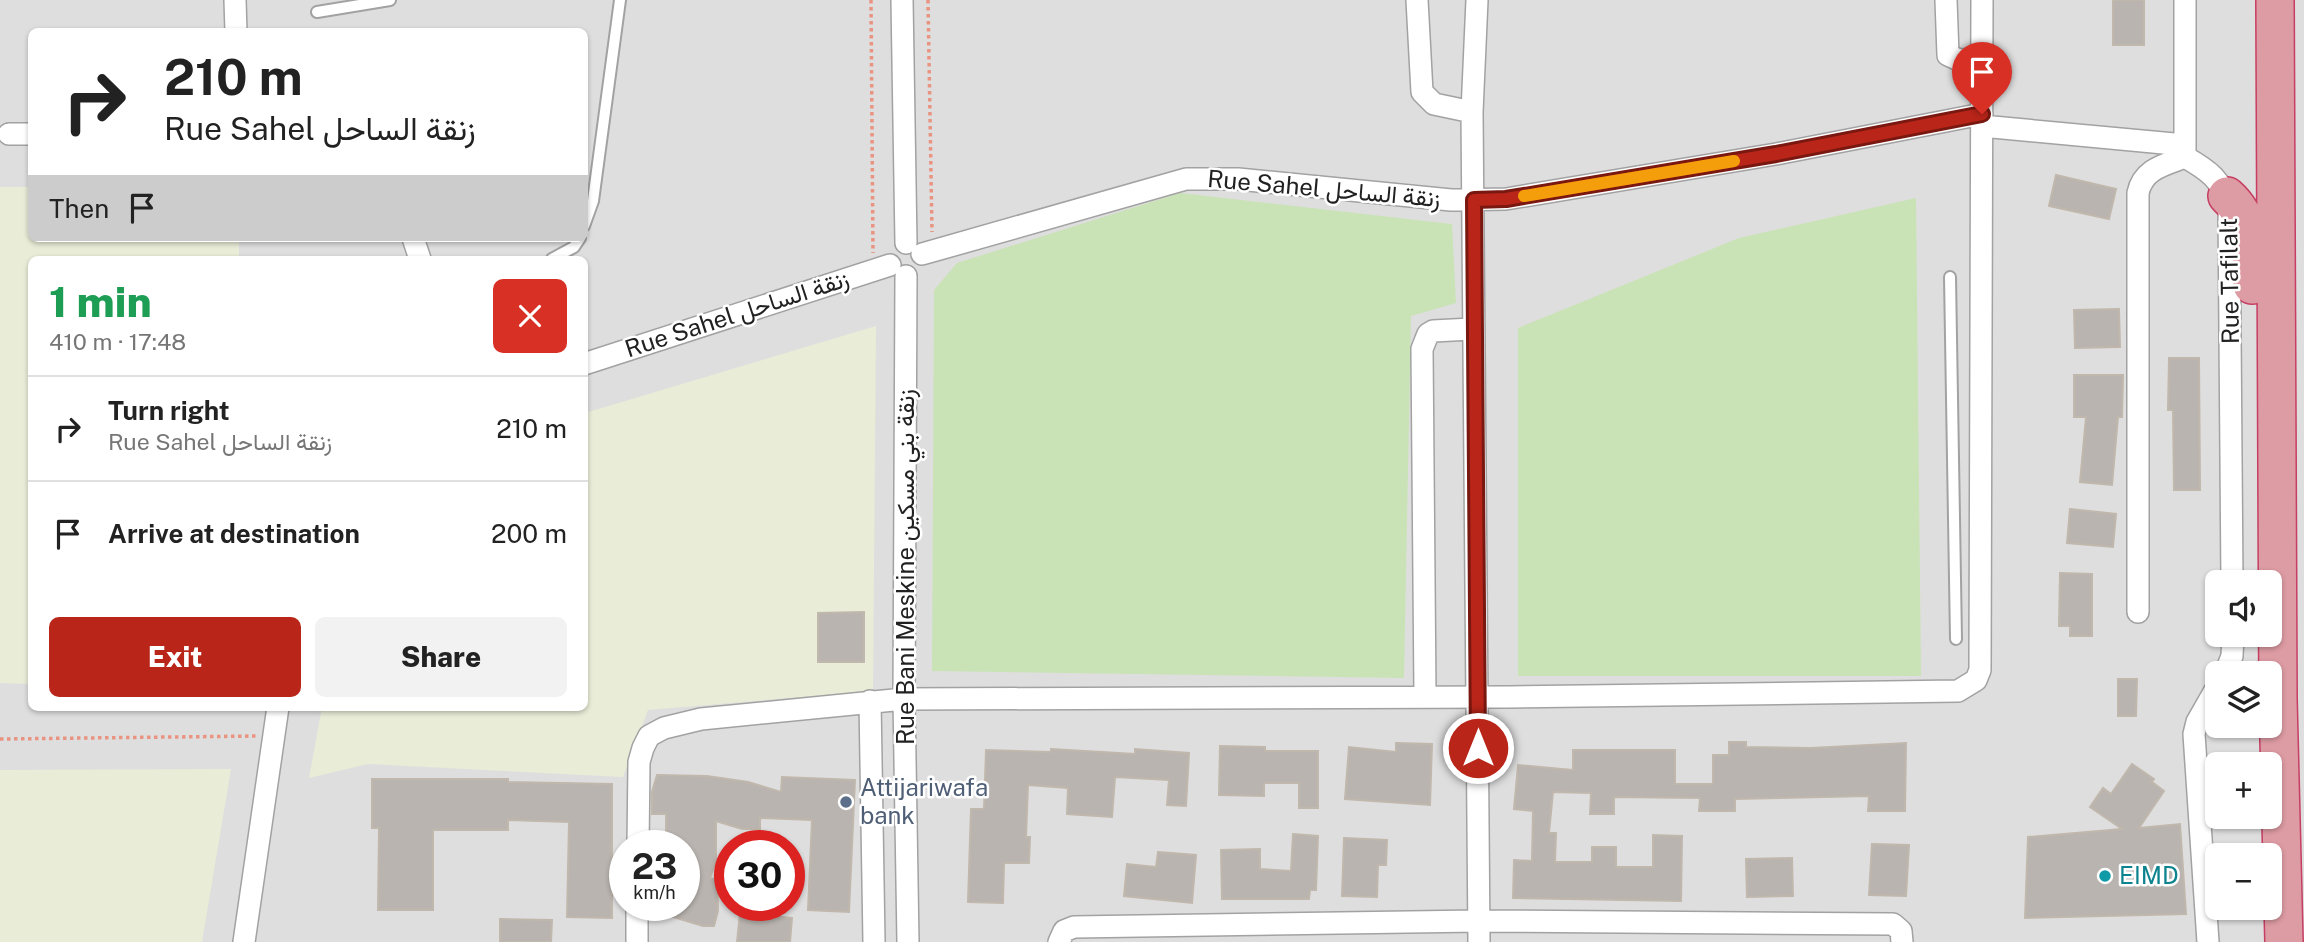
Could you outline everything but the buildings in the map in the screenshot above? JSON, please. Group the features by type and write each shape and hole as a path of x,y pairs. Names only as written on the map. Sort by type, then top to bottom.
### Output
{"highway":[{"path":"2276,0 2277,449 2284,942"},
{"path":"2227,196 2244,214 2251,238 2256,408 2262,428 2277,449"}],"street":[{"path":"235,0 236,28"},
{"path":"902,0 922,249 920,269 890,270 894,248 922,249"},
{"path":"1417,0 1422,92 1434,104 1472,112"},
{"path":"1477,0 1472,112 1472,329 1478,697 1478,932"},
{"path":"1946,0 1948,55 1959,60 1982,59"},
{"path":"638,830 639,762 649,736 663,728 701,719 904,699 1425,695 1478,697 1958,691 1967,687 1980,670 1982,0"},
{"path":"2138,612 2138,193 2148,172 2185,151 2185,0"},
{"name":"Rue Sahel زنقة الساحل","path":"922,249 1186,179 1238,178 1474,200 1506,199 1982,120 2185,151"},
{"path":"9,134 28,134"},
{"name":"Rue Tafilalt","path":"2185,151 2209,171 2227,196 2232,570"},
{"name":"Rue Sahel زنقة الساحل","path":"588,363 890,270"},
{"name":"Rue Bani Meskine زنقة بني مسكين","path":"890,270 904,699 908,942"},
{"path":"1425,695 1422,349 1428,334 1433,331 1472,329"},
{"path":"870,701 874,942"},
{"path":"2205,708 2194,734 2208,942"},
{"path":"244,942 277,711"},
{"path":"636,942 637,921"},
{"path":"1059,942 1070,928 1113,934 1830,932 1893,924 1901,931 1902,942"}],"lane":[{"path":"317,12 390,0"},
{"path":"588,215 593,201 620,0"},
{"path":"558,256 574,247 577,242"},
{"path":"1950,277 1956,639"},
{"path":"1954,427 1981,426"}],"path":[{"path":"871,0 870,234 890,270"},
{"path":"922,249 931,229 928,0"},
{"path":"0,739 273,736"}],"shaded area":[{"path":"0,0 2304,0 2304,942 0,942"}],"green space":[{"path":"0,187 28,187 28,242 239,242 239,256 28,256 28,684 0,683"},
{"path":"1180,193 1452,224 1456,303 1411,316 1404,678 932,671 934,290 957,263"},
{"path":"1916,198 1921,676 1518,676 1518,328 1739,238"},
{"path":"876,326 873,691 648,710 623,777 368,764 309,778 321,711 588,711 588,412"},
{"path":"231,769 202,942 0,942 0,770"}],"slow traffic":[{"path":"1524,196 1734,161"}],"place":[{"name":"Attijariwafa bank","path":"846,802"},
{"name":"EIMD","path":"2105,876"}],"route":[{"path":"1478,748 1472,329 1474,200 1506,199 1776,154 1982,114"}]}
